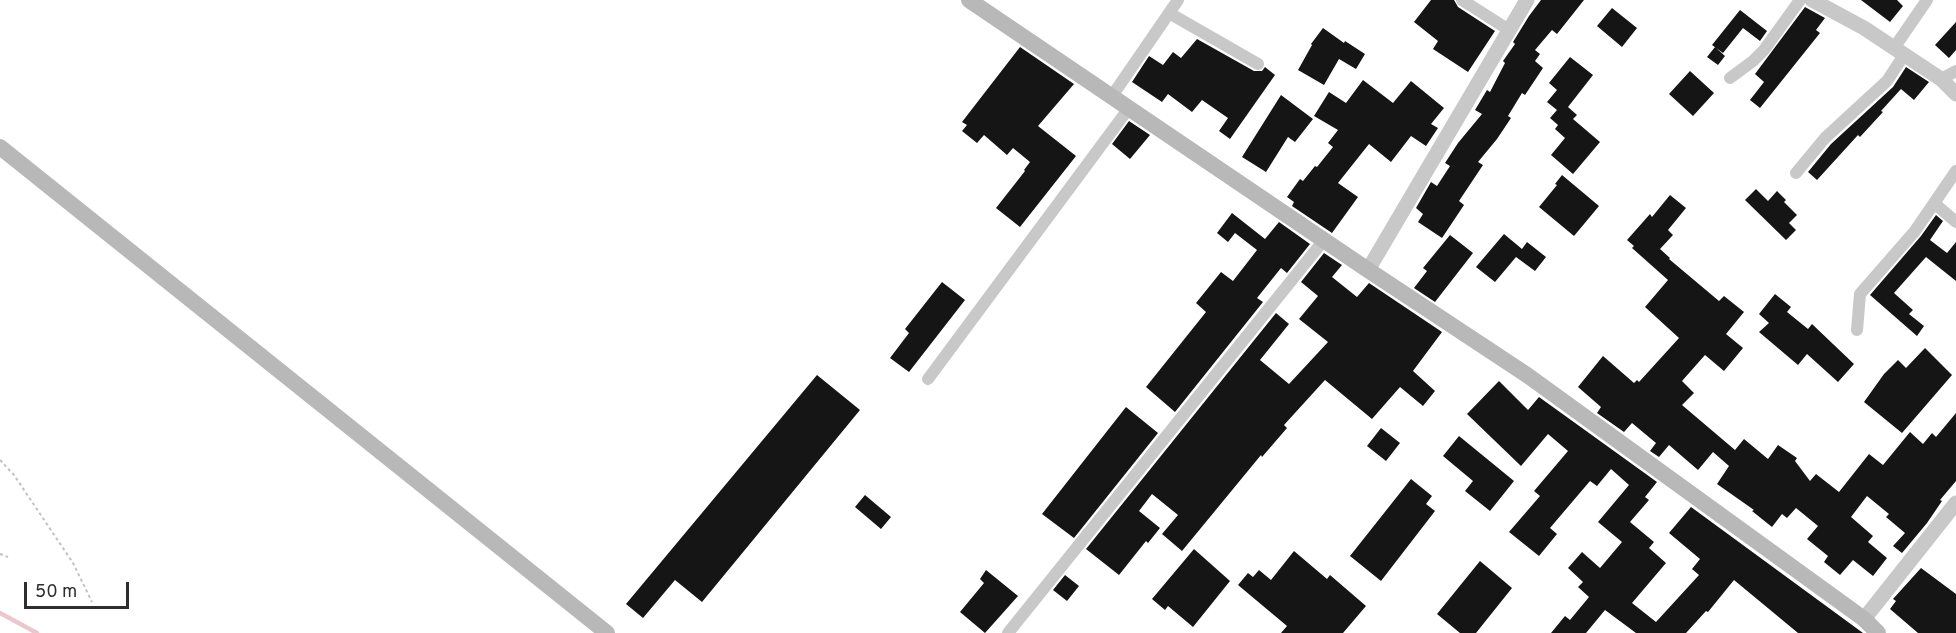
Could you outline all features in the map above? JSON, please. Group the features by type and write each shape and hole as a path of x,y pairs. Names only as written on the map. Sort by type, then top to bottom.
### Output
{"main road":[{"path":"969,0 1527,375 1864,619 1878,633"},
{"path":"0,147 608,633"}],"street":[{"path":"1112,96 1178,0"},
{"path":"1462,0 1509,30"},
{"path":"1368,270 1527,0"},
{"path":"1730,78 1754,61 1764,50 1800,0"},
{"path":"1812,0 1864,28 1941,79 1956,94"},
{"path":"1796,173 1825,138 1887,81 1899,51 1927,0"},
{"path":"1169,13 1258,64"},
{"path":"1941,79 1956,71"},
{"path":"928,379 1129,108"},
{"path":"1857,330 1860,294 1915,231 1956,171"},
{"path":"1934,203 1956,222"},
{"path":"1008,633 1324,240"},
{"path":"1864,619 1956,503"}],"path":[{"path":"0,460 14,475 73,563 92,602"},
{"path":"0,554 8,557"}],"building":[{"path":"1431,0 1454,0 1458,7 1495,31 1468,72 1433,49 1438,41 1414,22"},
{"path":"1541,0 1584,0 1557,34 1552,30 1535,50 1540,54 1535,61 1543,68 1525,95 1522,93 1508,116 1511,118 1478,162 1483,165 1459,201 1464,205 1442,238 1418,222 1423,214 1416,208 1431,182 1437,186 1450,166 1445,163 1482,114 1475,110 1487,90 1490,92 1505,63 1503,61 1515,44 1513,42"},
{"path":"1861,0 1897,0 1903,6 1890,22"},
{"path":"1805,7 1825,18 1816,30 1820,33 1760,108 1750,100 1764,82 1755,74"},
{"path":"1612,8 1637,28 1622,47 1597,26"},
{"path":"1740,10 1767,31 1760,41 1743,28 1723,53 1712,45"},
{"path":"1956,22 1956,50 1949,58 1935,45"},
{"path":"1323,28 1365,54 1356,69 1339,59 1324,85 1298,70 1311,44"},
{"path":"1197,39 1254,71 1262,71 1265,67 1275,75 1230,139 1219,131 1228,118 1202,100 1192,112 1168,94 1162,102 1132,82 1149,56 1163,65 1173,52 1181,58"},
{"path":"1020,47 1074,84 1038,126 1076,156 1020,227 996,208 1030,162 1013,148 1007,155 984,135 977,143 962,131 967,125 962,122"},
{"path":"1715,47 1725,56 1718,65 1707,57"},
{"path":"1570,57 1593,75 1568,107 1577,115 1573,119 1600,142 1573,174 1551,155 1565,138 1555,129 1558,125 1550,118 1557,110 1547,102 1557,90 1549,83"},
{"path":"1906,67 1929,82 1914,100 1901,89 1860,137 1858,135 1817,180 1808,172 1831,144 1893,87"},
{"path":"1690,71 1714,93 1693,116 1669,94"},
{"path":"1363,80 1393,103 1411,81 1444,108 1431,124 1438,128 1426,146 1411,136 1391,162 1369,144 1338,183 1358,197 1332,233 1292,206 1294,202 1287,197 1300,179 1303,181 1333,147 1328,143 1338,130 1314,116 1329,92 1346,103"},
{"path":"1281,95 1313,119 1295,142 1288,137 1266,172 1242,157"},
{"path":"1129,121 1150,135 1130,159 1112,144"},
{"path":"1562,175 1599,206 1574,236 1539,207"},
{"path":"1756,189 1768,201 1777,191 1797,215 1789,223 1796,230 1786,240 1745,200"},
{"path":"1670,195 1686,208 1668,230 1673,235 1660,249 1719,301 1724,296 1744,312 1726,334 1743,348 1724,371 1705,355 1682,381 1694,393 1682,405 1735,450 1744,439 1768,459 1778,445 1797,458 1795,461 1810,481 1816,474 1839,492 1869,454 1883,465 1910,432 1923,444 1932,433 1936,437 1956,413 1956,481 1940,500 1942,501 1927,523 1902,553 1893,546 1905,533 1886,517 1889,514 1867,496 1851,517 1873,536 1868,542 1887,558 1873,576 1853,560 1840,575 1824,562 1828,556 1807,539 1818,526 1796,508 1787,518 1782,514 1772,527 1752,511 1754,510 1717,484 1729,466 1713,452 1698,470 1669,445 1659,457 1650,451 1656,443 1632,423 1624,432 1597,413 1601,407 1578,387 1603,356 1634,383 1637,380 1639,382 1679,338 1645,307 1668,280 1632,248 1634,246 1627,240 1650,214 1652,217"},
{"path":"1232,213 1265,239 1279,222 1310,244 1287,273 1281,268 1257,298 1263,302 1175,412 1146,387 1206,312 1196,303 1221,272 1233,281 1257,250 1235,233 1228,242 1217,233"},
{"path":"1936,215 1943,221 1930,240 1947,253 1956,242 1956,281 1926,257 1894,293 1913,310 1909,314 1924,326 1917,336 1870,295"},
{"path":"1504,234 1522,249 1527,242 1546,257 1535,271 1516,257 1495,282 1476,267"},
{"path":"1450,235 1473,253 1435,302 1414,288 1427,271 1423,268"},
{"path":"1324,253 1342,265 1332,277 1357,297 1369,283 1442,332 1413,371 1435,391 1423,406 1400,387 1372,419 1325,380 1284,425 1287,428 1262,457 1261,455 1182,551 1162,534 1178,515 1152,494 1139,511 1160,528 1148,543 1146,541 1119,575 1086,549 1276,313 1289,324 1260,360 1289,384 1328,342 1299,319 1318,296 1301,282"},
{"path":"942,282 965,300 909,372 890,358 909,333 905,329"},
{"path":"1775,294 1791,307 1787,312 1808,329 1812,324 1854,364 1838,382 1807,354 1798,365 1759,332 1769,323 1759,314"},
{"path":"1925,348 1952,375 1902,433 1864,402 1884,374 1898,360 1906,368"},
{"path":"817,375 860,410 702,602 675,580 643,618 626,604"},
{"path":"1499,381 1528,410 1539,397 1657,482 1645,497 1649,500 1630,522 1654,542 1649,548 1666,563 1632,603 1656,622 1699,575 1692,569 1700,559 1669,533 1691,507 1863,633 1798,633 1734,580 1708,612 1706,611 1686,633 1636,633 1605,610 1586,633 1551,633 1565,616 1570,620 1589,597 1578,587 1583,582 1568,568 1582,552 1600,568 1622,542 1598,522 1629,485 1611,469 1597,486 1590,481 1550,528 1557,534 1539,556 1509,532 1540,496 1534,491 1568,451 1548,434 1521,466 1467,414"},
{"path":"1126,407 1158,433 1074,538 1042,514"},
{"path":"1381,428 1400,443 1386,461 1367,446"},
{"path":"1459,436 1514,481 1490,511 1465,491 1473,481 1443,456"},
{"path":"1411,479 1432,496 1426,504 1435,511 1381,581 1350,556"},
{"path":"865,495 891,517 881,529 855,507"},
{"path":"1194,549 1230,581 1193,627 1168,606 1165,610 1152,599"},
{"path":"1294,551 1327,579 1330,575 1366,606 1343,633 1281,633 1287,626 1238,585 1248,573 1253,577 1259,570 1271,580"},
{"path":"1480,561 1512,588 1476,633 1460,633 1437,614"},
{"path":"1921,568 1956,594 1956,633 1918,633 1890,609 1896,601 1893,599"},
{"path":"986,570 1018,596 985,633 960,612 984,583 980,579"},
{"path":"1065,575 1079,586 1067,601 1053,590"}],"waterway":[{"path":"0,613 37,633"}]}
